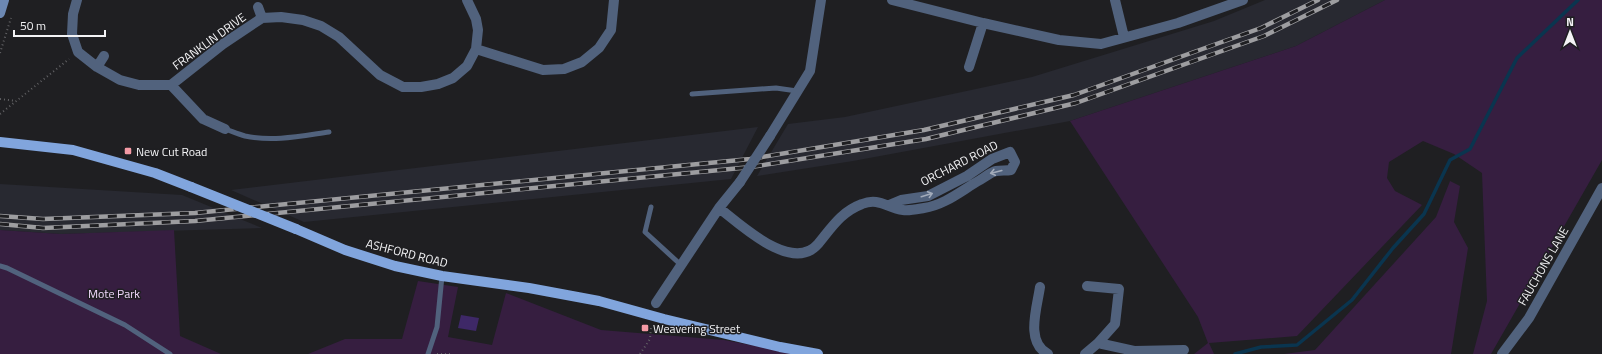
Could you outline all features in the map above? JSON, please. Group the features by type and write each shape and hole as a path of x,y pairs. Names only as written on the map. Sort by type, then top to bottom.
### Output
{"main road":[{"name":"ASHFORD ROAD","path":"0,142 73,150 155,173 345,250 395,266 442,276 529,288 599,301 664,319 780,347 818,354"}],"street":[{"path":"0,13 4,0"},
{"path":"77,0 73,14 72,34 78,52"},
{"name":"FRANKLIN DRIVE","path":"78,52 97,67 120,80 139,85 171,85 223,44 262,18 281,17 303,20 321,26 339,37 380,76 403,87 421,87 453,78 467,66 476,49 478,30 476,19 467,0"},
{"path":"476,49 543,70 564,69 582,62 599,48 611,30 614,0"},
{"path":"656,303 719,208 740,182 810,71 821,0"},
{"path":"892,0 1059,40 1101,44 1178,22 1243,0"},
{"path":"1115,0 1124,37"},
{"name":"FRANKLIN DRIVE","path":"258,7 262,18"},
{"path":"969,67 983,23"},
{"path":"97,67 104,56"},
{"name":"FRANKLIN DRIVE","path":"171,85 203,119 224,129"},
{"name":"ORCHARD ROAD","path":"1010,152 1015,162 1011,170 995,171 947,200 932,206 903,210 889,205 901,200 928,196 967,176 992,159 1010,152"},
{"name":"FAUCHONS LANE","path":"1502,354 1529,318 1602,188"},
{"path":"719,208 764,242 780,250 794,254 804,252 816,246 841,216 853,208 865,203 877,201 889,205"},
{"path":"1085,354 1098,343 1115,324 1119,289 1087,286"},
{"path":"1040,287 1035,320 1035,337 1038,346 1048,354"},
{"path":"1098,343 1134,351 1184,350"}],"lane":[{"path":"692,94 776,88 797,91"},
{"path":"224,129 245,136 286,139 329,132"},
{"path":"651,207 645,232 681,265"},
{"path":"0,266 126,325 170,354"},
{"path":"428,354 437,327 442,276"}],"path":[{"path":"0,53 11,15"},
{"path":"0,114 78,52"},
{"path":"0,99 16,101"},
{"path":"640,354 650,339 651,327 662,329 664,319"},
{"path":"428,354 451,354"}],"shaded area":[{"path":"1265,0 1385,0 1296,46 1070,121 853,161 757,176 788,124 845,117 1032,77 1214,21"},
{"path":"758,127 731,179 304,222 231,190"},
{"path":"0,184 182,195 262,228 61,234 0,230"}],"green space":[{"path":"1385,0 1602,0 1602,160 1491,354 1473,354 1487,301 1482,173 1454,154 1423,141 1389,162 1387,178 1395,191 1422,205 1297,336 1209,343 1214,354 1194,354 1208,343 1198,317 1070,121 1296,46"},
{"path":"1450,181 1460,186 1454,222 1468,248 1451,354 1284,354 1315,350 1436,217"},
{"name":"Mote Park","path":"0,230 61,234 174,230 180,336 221,354 0,354"},
{"path":"418,281 458,287 448,337 492,345 506,293 601,330 724,340 799,354 308,354 345,339 402,339"}],"building":[{"path":"461,315 479,318 476,331 458,328"}],"waterway":[{"path":"1235,354 1261,347 1297,345 1352,300 1393,248 1424,214 1450,160 1470,149 1517,58 1578,0"}],"railway":[{"path":"0,216 43,219 195,213 750,159 924,130 1074,95 1261,28 1318,0"},
{"path":"0,224 43,228 195,221 751,167 926,139 1076,103 1264,36 1337,0"}],"place":[{"name":"New Cut Road","path":"128,151"},
{"name":"Weavering Street","path":"645,328"}]}
